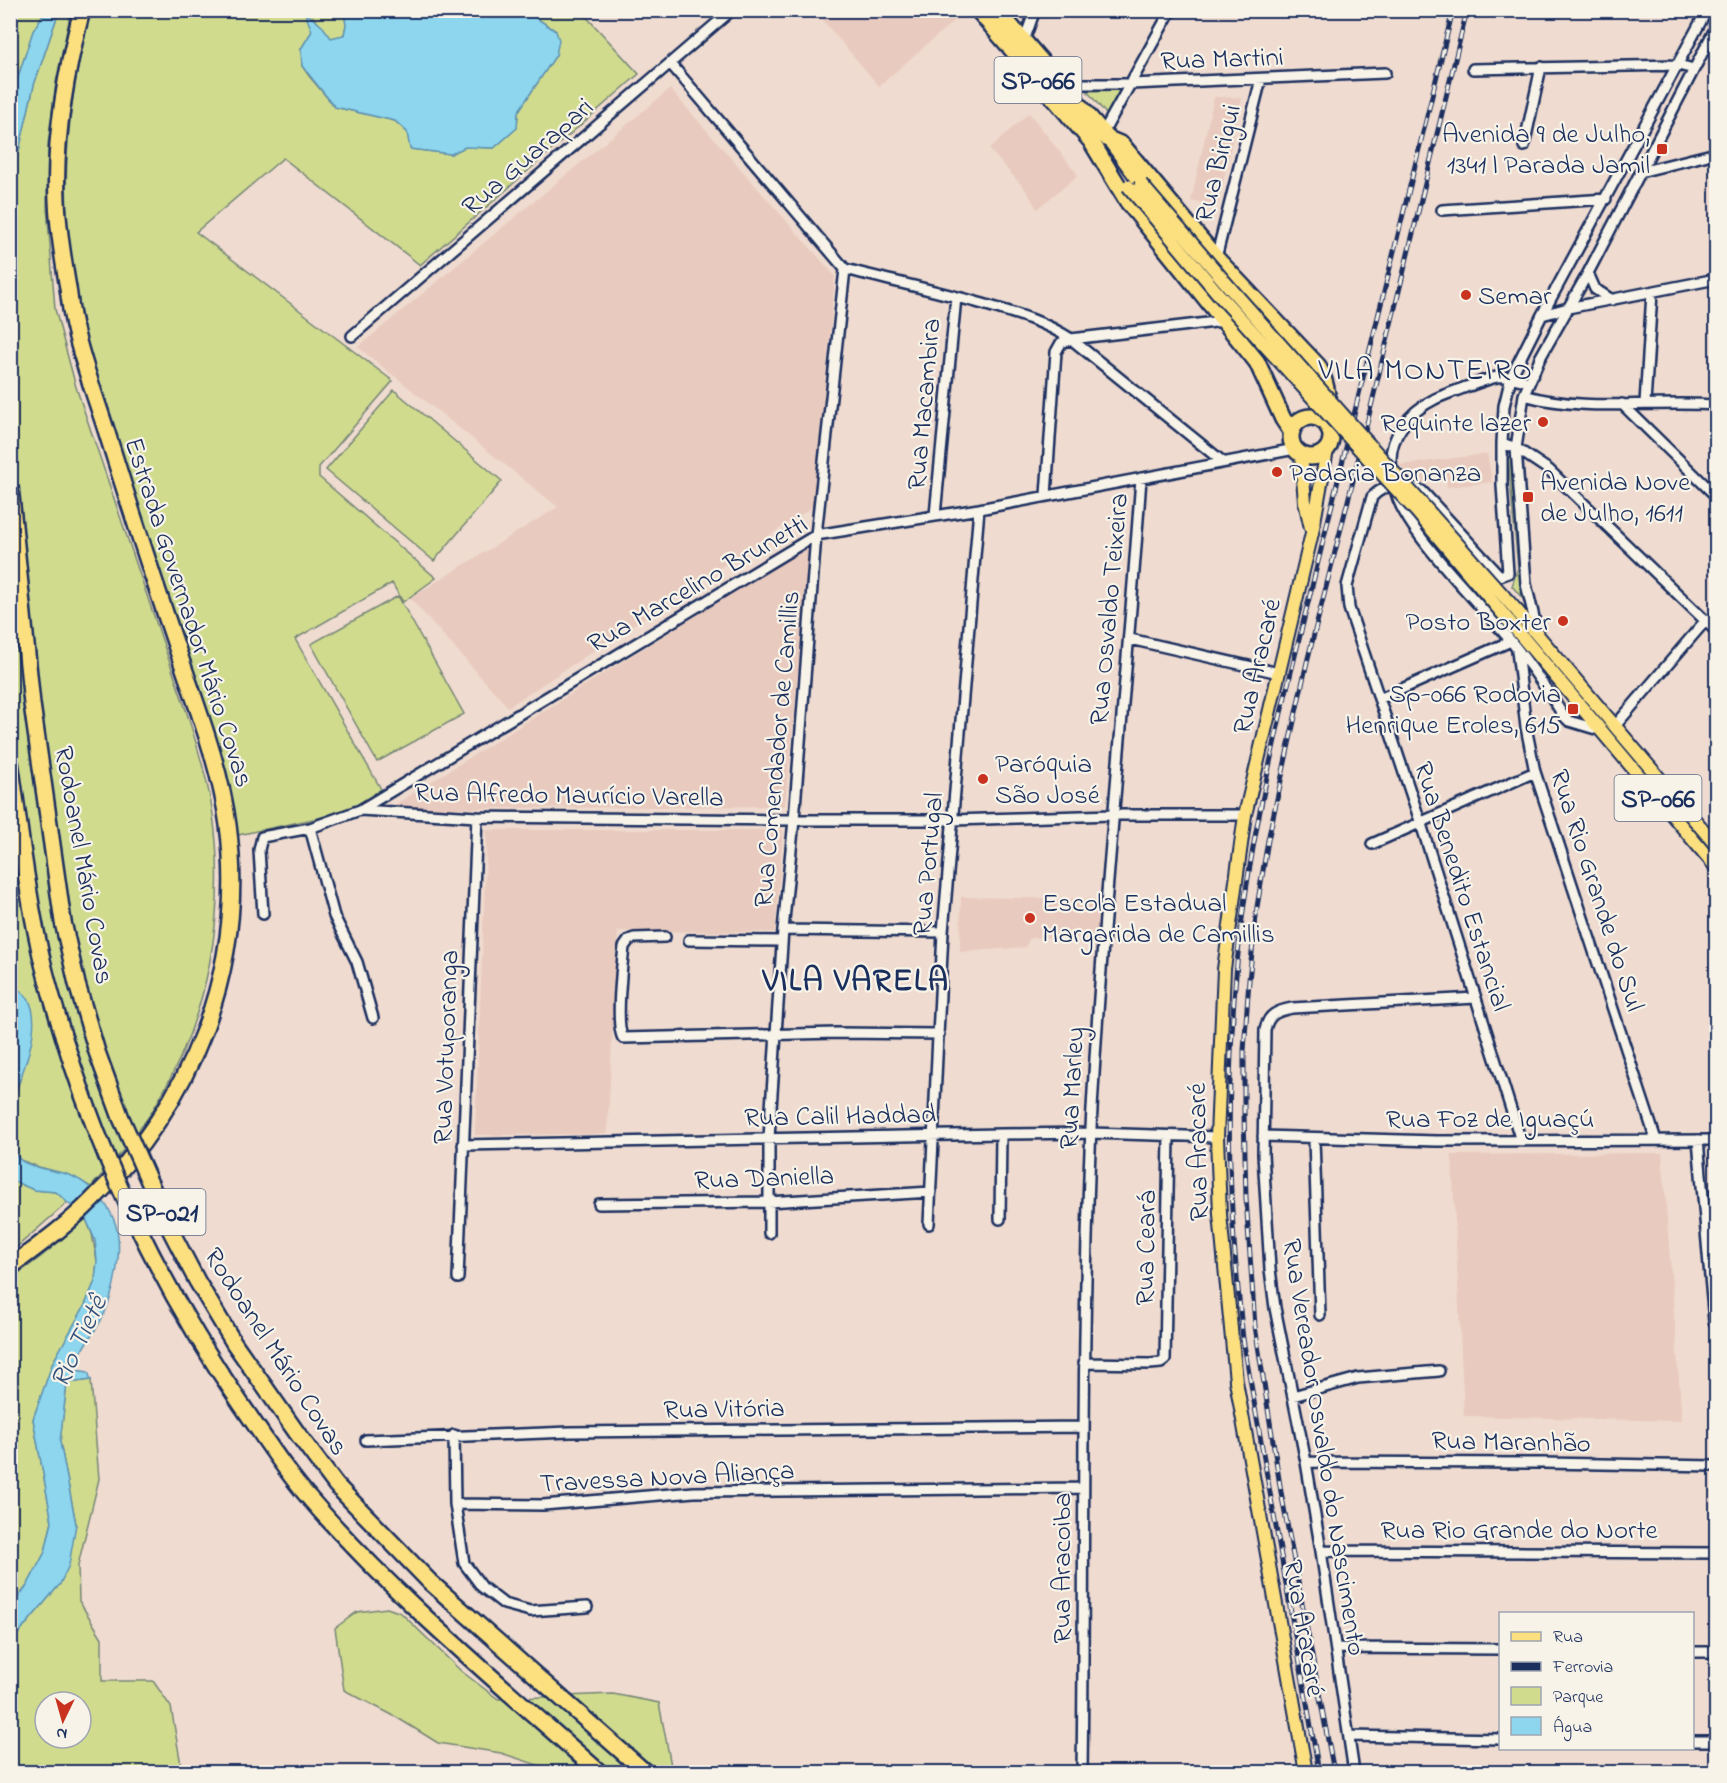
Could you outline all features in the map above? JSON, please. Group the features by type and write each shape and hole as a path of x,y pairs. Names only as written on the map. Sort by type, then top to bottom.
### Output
{"highway":[{"name":"Estrada Governador Mário Covas","path":"10,1267 53,1235 92,1201 131,1157 173,1098 200,1046 226,951 230,926 232,872 225,806 206,734 114,456 74,326 63,261 57,199 57,166 64,96 82,10"},
{"name":"SP-066","path":"978,10 1103,141"},
{"name":"SP-066","path":"997,10 1062,84 1103,141"},
{"path":"1103,141 1122,145 1216,258 1318,366 1328,393 1326,423 1332,436 1323,454 1312,457 1298,452 1291,438 1291,431 1283,419 1257,362 1128,202 1103,141"},
{"path":"1291,431 1299,420 1306,417 1313,416 1326,423"},
{"name":"Rodoanel Mário Covas","path":"10,486 32,704 53,858 70,953 77,984 105,1074 148,1182 171,1231 197,1281 234,1343 336,1485 430,1582 645,1773"},
{"name":"Rodoanel Mário Covas","path":"10,762 38,942 81,1092 133,1218 161,1275 190,1326 269,1445 302,1490 341,1533 410,1604 599,1773"}],"main road":[{"name":"SP-066","path":"1103,141 1513,616 1599,730 1716,867"},
{"name":"SP-066","path":"1103,141 1128,186 1220,296 1513,616 1539,636 1716,845"},
{"name":"Rua Aracaré","path":"1306,1773 1236,1381 1220,1214 1217,1137 1224,969 1245,814 1312,533 1327,450"},
{"name":"Rua Aracaré","path":"1298,452 1312,533"}],"street":[{"name":"Rua Guarapari","path":"352,336 732,10"},
{"path":"1024,41 1035,10"},
{"path":"1103,141 1171,10"},
{"path":"1395,485 1413,487 1422,491 1500,576 1508,573 1502,486 1502,443 1504,406 1511,377 1542,315 1707,10"},
{"path":"1539,636 1526,584 1516,448 1524,395 1716,27"},
{"path":"670,63 845,269 1033,318 1050,325 1071,339 1223,462"},
{"path":"1473,69 1678,65 1694,69"},
{"path":"1524,146 1541,67"},
{"name":"Rua Martini","path":"1062,84 1131,84 1385,73"},
{"name":"Rua Birigui","path":"1216,258 1261,79"},
{"path":"1640,172 1716,153"},
{"path":"1442,210 1606,199"},
{"name":"Rua Comendador de Camillis","path":"769,1233 769,1138 782,941 794,820 816,535 845,269"},
{"path":"1587,273 1595,290 1612,300"},
{"path":"1542,315 1716,279"},
{"path":"1645,403 1652,293"},
{"name":"Rua Macambira","path":"936,515 956,297"},
{"path":"1046,495 1056,352 1061,343 1071,339 1224,321"},
{"path":"1529,382 1511,377 1488,379 1435,399 1420,408 1402,426 1390,451 1398,503 1422,538 1514,645 1563,715 1569,721 1599,730"},
{"path":"1524,395 1558,403 1716,405"},
{"path":"1622,404 1716,496"},
{"path":"1502,443 1516,448 1549,470 1716,631"},
{"name":"Rua Marcelino Brunetti","path":"263,914 260,838 265,835 310,828 360,810 816,535 979,509 1223,462 1298,452"},
{"name":"Rua Osvaldo Teixeira","path":"1113,815 1130,639 1141,478"},
{"name":"Rua Benedito Estancial","path":"1395,485 1372,497 1347,586 1349,608 1421,824 1521,1141"},
{"name":"Rua Portugal","path":"929,1224 943,932 979,509"},
{"path":"1615,726 1706,620"},
{"path":"1130,639 1279,673"},
{"path":"1379,699 1514,645"},
{"name":"Rua Rio Grande do Sul","path":"1514,645 1535,772 1656,1140"},
{"path":"1372,844 1535,772"},
{"name":"Rua Alfredo Maurício Varella","path":"360,810 477,817 794,820 953,820 1245,814"},
{"name":"Rua Marley","path":"1084,1363 1091,1133 1100,975 1113,815"},
{"name":"Rua Votuporanga","path":"458,1278 477,817"},
{"path":"310,828 334,916 357,962 373,1018"},
{"path":"783,930 943,932"},
{"path":"665,937 634,938 629,940 624,950 619,1029 623,1038 837,1033 939,1034"},
{"path":"689,940 782,941"},
{"name":"Rua Vereador Osvaldo do Nascimento","path":"1354,1773 1306,1462 1269,1269 1263,1136 1265,1030 1267,1021 1275,1012 1292,1008 1476,998"},
{"name":"Rua Calil Haddad","path":"463,1145 1091,1133 1217,1137"},
{"path":"1000,1219 1001,1134"},
{"name":"Rua Ceará","path":"1084,1363 1150,1364 1161,1363 1165,1360 1168,1136"},
{"name":"Rua Foz de Iguaçú","path":"1263,1136 1314,1139 1521,1141 1716,1140"},
{"path":"1314,1139 1320,1315"},
{"path":"1698,1140 1714,1322"},
{"name":"Rua Daniella","path":"599,1204 768,1202 931,1192"},
{"name":"Rua Aracoiba","path":"1082,1773 1084,1363"},
{"path":"1293,1396 1358,1378 1440,1371"},
{"name":"Rua Vitória","path":"366,1440 593,1431 1084,1427"},
{"path":"454,1435 455,1504 464,1563 482,1587 504,1604 530,1611 587,1607"},
{"name":"Rua Maranhão","path":"1306,1462 1716,1466"},
{"name":"Travessa Nova Aliança","path":"455,1504 543,1505 694,1492 1083,1488"},
{"name":"Rua Rio Grande do Norte","path":"1321,1551 1716,1553"},
{"path":"1336,1648 1499,1649"},
{"path":"1694,1652 1716,1652"},
{"path":"1349,1736 1499,1739"},
{"path":"1694,1741 1716,1741"}],"shaded area":[{"path":"815,11 949,11 956,19 879,86"},
{"path":"670,89 835,276 814,506 508,707 410,598 558,507 358,347"},
{"path":"1214,97 1242,98 1218,205 1191,201"},
{"path":"1029,113 1078,175 1037,209 1026,190 989,149"},
{"path":"1487,454 1492,482 1447,487 1446,479 1418,484 1400,465"},
{"path":"811,543 785,806 388,809"},
{"path":"487,830 783,830 775,932 618,931 607,1134 475,1135"},
{"name":"Escola Estadual Margarida de Camillis","path":"961,897 1101,899 1098,936 1030,938 1025,947 960,952"},
{"path":"1662,1153 1682,1421 1464,1416 1452,1155"}],"green space":[{"path":"11,11 45,11 33,31 18,77 11,116"},
{"path":"59,11 71,11 56,82 48,144 47,207 55,309 76,387 195,738 211,802 217,853 215,928 201,1001 189,1036 174,1071 149,1116 91,1187 69,1175 20,1160 11,1147 11,1103 22,1075 17,988 11,986 11,165 19,151 34,85"},
{"path":"91,11 344,11 346,25 344,35 331,38 313,17 312,31 301,49 302,66 309,76 335,107 395,121 407,132 411,149 451,154 465,147 494,148 517,128 518,112 556,55 556,31 533,16 530,11 581,11 639,74 420,265 283,158 196,232 393,381 319,467 319,477 436,578 403,602 392,583 295,639 381,789 351,811 238,835 215,736 107,413 76,292 68,230 66,176 74,92"},
{"path":"1123,90 1107,115 1087,91"},
{"path":"394,390 502,481 434,561 326,470"},
{"path":"1512,456 1523,599 1512,586 1518,568 1508,457"},
{"path":"398,596 464,714 377,762 311,644"},
{"path":"11,1180 34,1190 56,1192 68,1202 11,1252"},
{"path":"86,1219 92,1234 97,1261 95,1281 85,1305 53,1362 33,1419 52,1521 45,1552 27,1586 11,1606 11,1279"},
{"path":"91,1380 99,1479 78,1565 79,1601 102,1638 102,1681 153,1681 171,1707 182,1771 338,1772 11,1772 11,1652 18,1634 60,1584 76,1524 60,1442 67,1383"},
{"path":"387,1608 401,1613 461,1671 498,1699 613,1694 659,1703 672,1771 875,1770 876,1772 559,1772 501,1753 438,1743 396,1717 344,1690 335,1628 357,1612"}],"water":[{"path":"45,11 59,11 34,85 19,151 11,165 11,116 18,77 33,31"},
{"path":"304,11 323,27 331,38 344,35 346,25 344,11 530,11 533,16 556,31 559,40 556,55 518,112 517,128 494,148 465,147 451,154 410,149 407,132 395,121 335,107 302,66 301,49 312,31"},
{"path":"11,986 24,994 32,1007 34,1022 28,1057 11,1103 11,1050 14,1028 11,1014"},
{"name":"Rio Tietê","path":"11,1147 27,1164 74,1177 95,1192 106,1205 114,1220 117,1231 118,1257 110,1300 77,1363 76,1370 88,1372 91,1380 67,1383 60,1442 76,1524 69,1565 60,1584 18,1634 11,1654 11,1606 27,1586 45,1552 52,1522 33,1419 53,1362 85,1305 95,1281 97,1261 95,1240 86,1219 56,1192 34,1190 11,1180"}],"railway":[{"path":"1319,1772 1243,1339 1230,1178 1230,1081 1234,998 1246,887 1281,713 1453,10"},
{"path":"1334,1772 1281,1492 1255,1326 1246,1198 1244,1113 1244,1051 1249,980 1257,907 1268,840 1307,662 1467,10"}],"place":[{"name":"Avenida 9 de Julho, 1341 | Parada Jamil","path":"1662,149"},
{"name":"Semar","path":"1466,295"},
{"name":"Requinte lazer","path":"1543,422"},
{"name":"Padaria Bonanza","path":"1277,472"},
{"name":"Avenida Nove de Julho, 1611","path":"1528,497"},
{"name":"Posto Boxter","path":"1563,621"},
{"name":"Sp-066 Rodovia Henrique Eroles, 615","path":"1573,709"},
{"name":"Paróquia São José","path":"983,779"},
{"name":"Escola Estadual Margarida de Camillis","path":"1030,918"}],"district":[{"name":"VILA MONTEIRO","path":"1426,369"},
{"name":"VILA VARELA","path":"856,978"}]}
